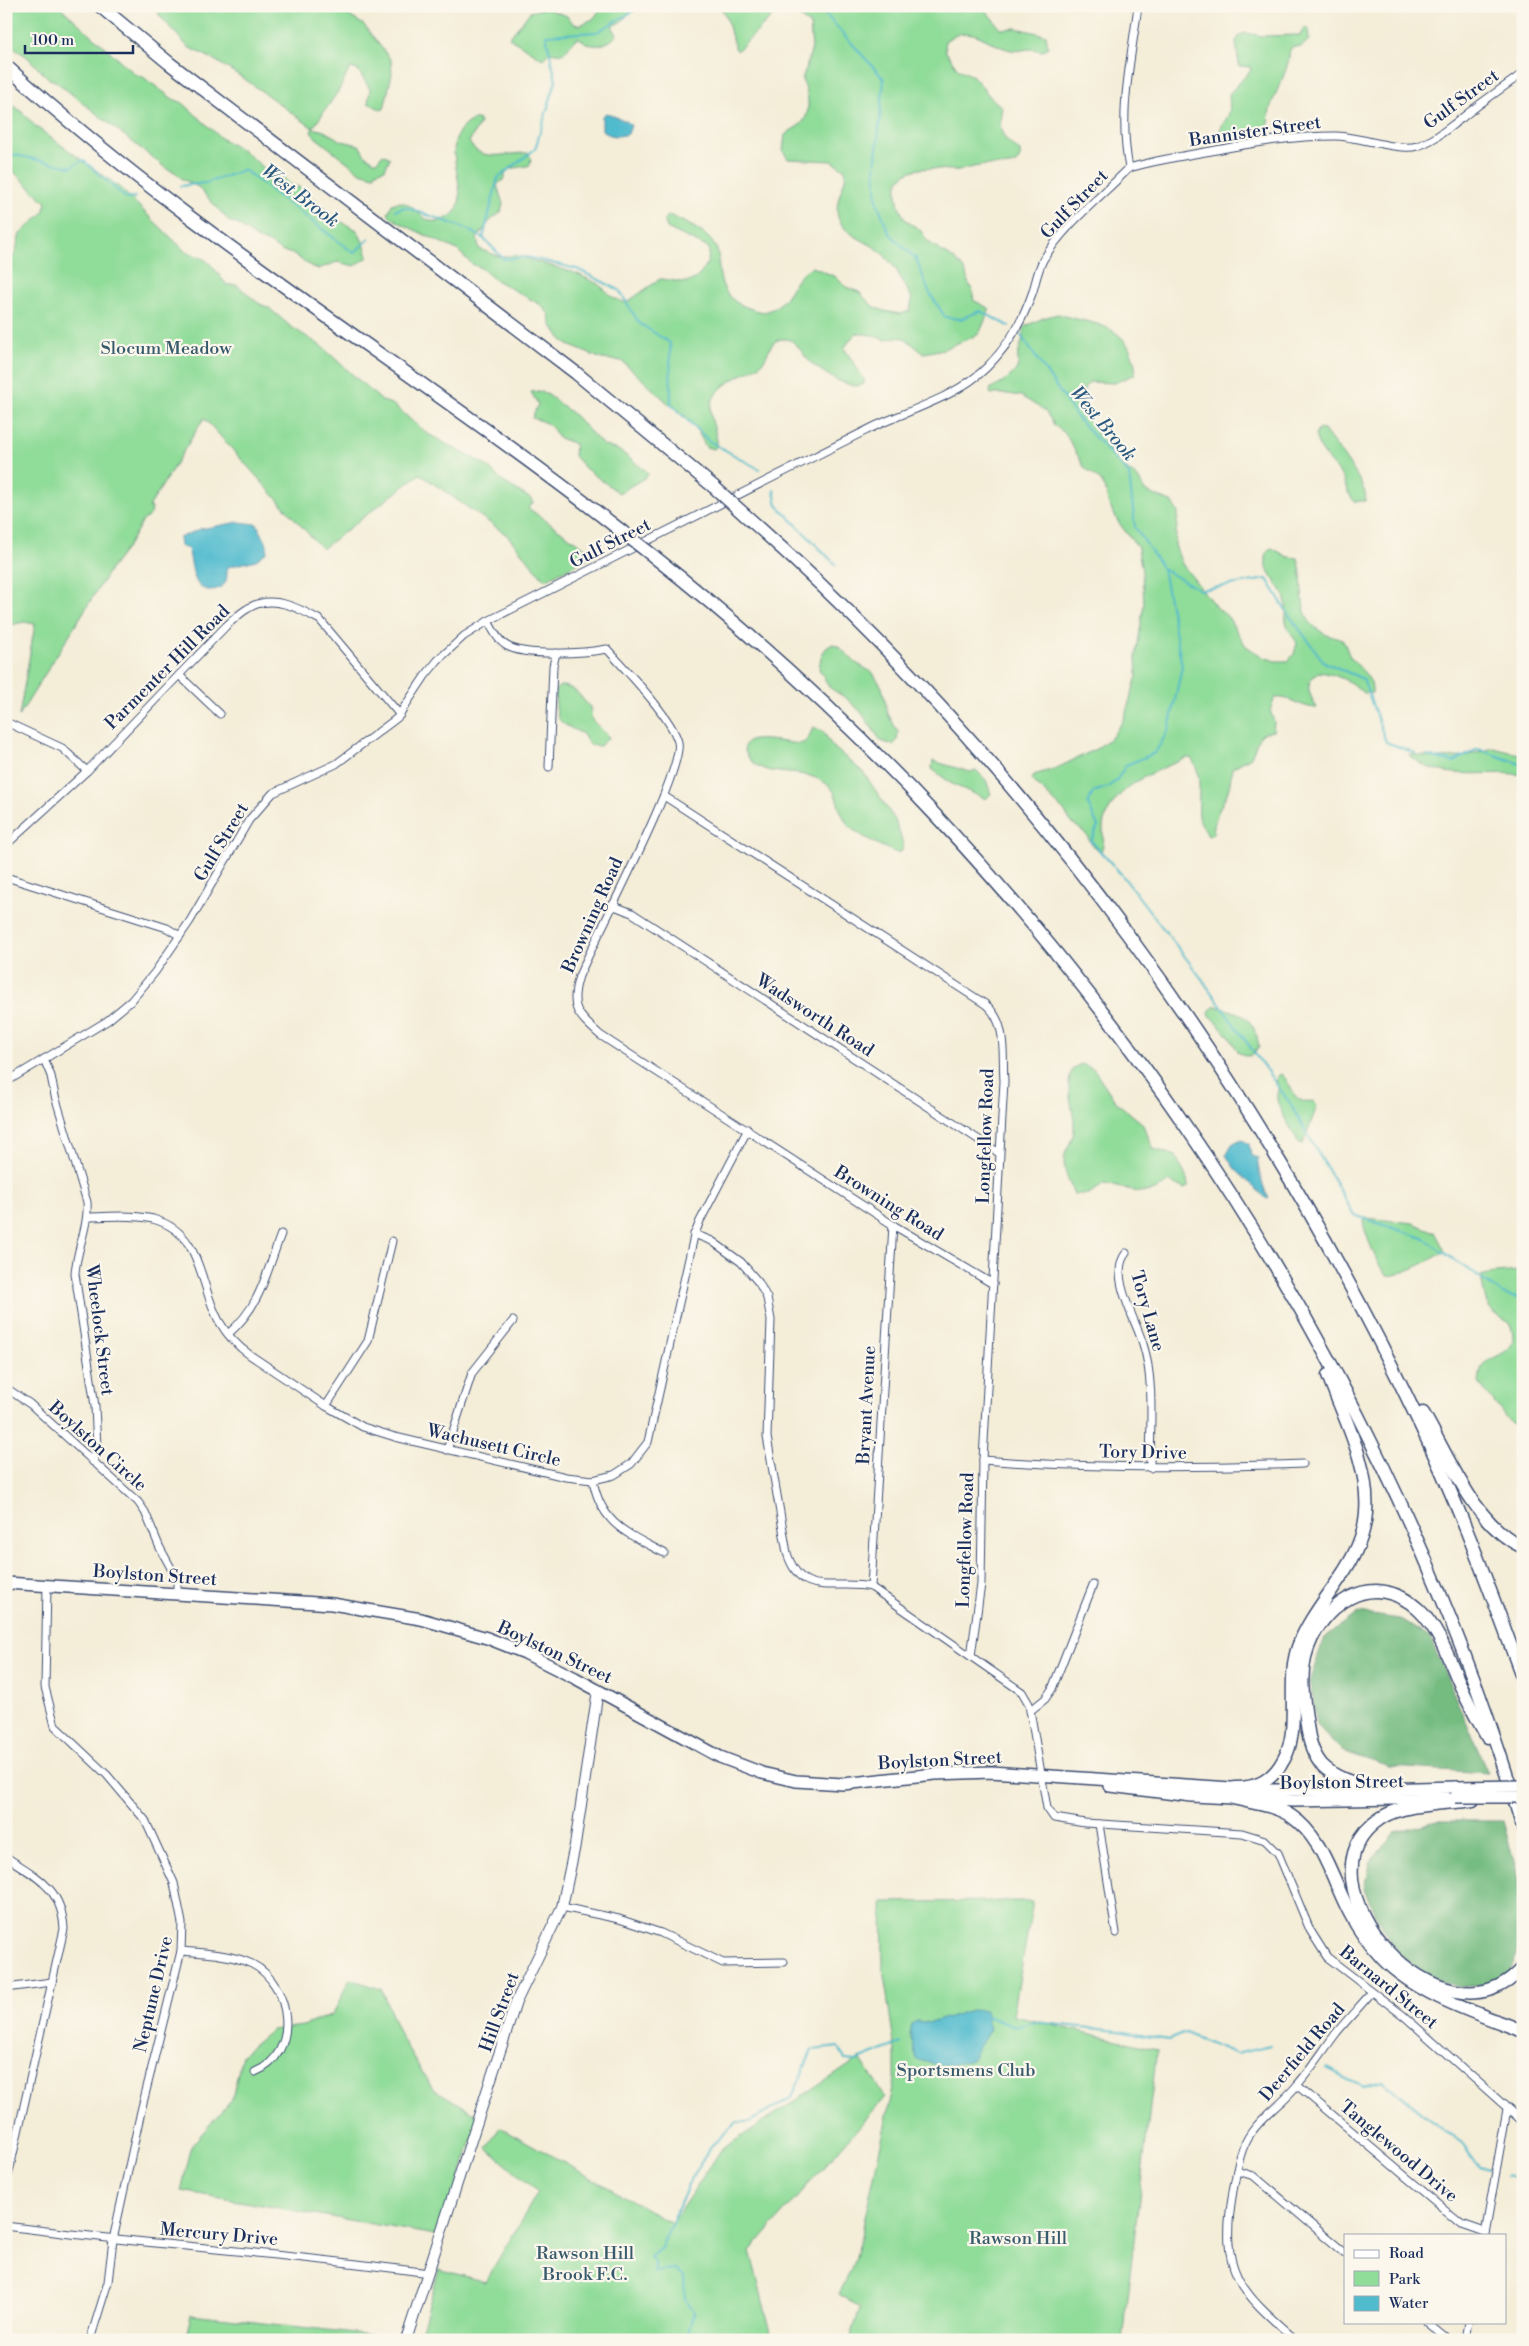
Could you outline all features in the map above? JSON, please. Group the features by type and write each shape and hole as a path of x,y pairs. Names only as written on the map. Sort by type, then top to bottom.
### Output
{"highway":[{"path":"100,6 184,74 576,373 714,487 840,602 928,693 1010,786 1100,899 1166,988 1244,1105 1284,1171 1477,1506 1498,1531 1523,1547"},
{"path":"6,66 119,161 200,224 620,530 761,646 849,727 934,814 1013,902 1118,1033 1184,1123 1240,1210 1309,1326 1365,1432 1420,1550 1472,1675 1523,1828"},
{"path":"1234,1793 1261,1784 1272,1775 1286,1758 1290,1742 1292,1681 1298,1650 1314,1615 1353,1557 1364,1530 1366,1505 1361,1469 1351,1435 1309,1326"},
{"path":"1375,1331 1451,1493 1523,1678"},
{"path":"1375,1789 1334,1775 1317,1758 1310,1742 1302,1692 1304,1660 1319,1626 1337,1604 1364,1592 1384,1593 1400,1598 1412,1604 1426,1618 1506,1774"},
{"path":"1234,1793 1280,1811 1301,1825 1320,1848 1361,1933 1384,1960 1406,1978 1450,2002 1523,2031"},
{"path":"1488,1797 1455,1796 1384,1816 1371,1827 1361,1841 1354,1863 1354,1887 1358,1908 1374,1934 1394,1958 1442,1988 1470,1992 1490,1990 1509,1980 1523,1967"},
{"path":"1518,1812 1523,1838"}],"main road":[{"name":"Boylston Street","path":"6,1583 339,1605 410,1616 455,1628 513,1648 598,1690 720,1757 767,1774 791,1780 839,1784 970,1772 1074,1779 1145,1791 1234,1793 1375,1789 1455,1796"},
{"name":"Boylston Street","path":"1234,1793 1294,1801 1455,1796 1523,1786"},
{"path":"1488,1797 1523,1797"}],"street":[{"name":"Gulf Street","path":"6,1082 123,1010 150,979 180,936 249,820 260,805 273,792 283,786 320,773 341,761 400,715 434,664 464,636 488,621 872,428 939,398 968,382 988,367 1020,323 1038,271 1058,238 1129,168 1124,136 1124,100 1138,6"},
{"name":"Gulf Street","path":"1386,144 1410,148 1428,142 1523,72"},
{"name":"Bannister Street","path":"1129,168 1161,160 1274,140 1345,136 1386,144"},
{"name":"Parmenter Hill Road","path":"6,845 87,771 226,626 248,608 265,602 285,604 302,610 320,620 400,715"},
{"name":"Browning Road","path":"488,621 493,631 506,646 556,653 582,653 607,648 668,722 676,736 679,752 664,796 579,976 574,999 578,1013 600,1035 748,1129 893,1225 993,1284"},
{"path":"549,767 553,666 556,653"},
{"path":"179,675 220,714"},
{"path":"6,722 62,748 87,771"},
{"name":"Longfellow Road","path":"664,796 818,894 994,1013 1001,1032 1004,1082 983,1460 981,1584 971,1656"},
{"path":"6,877 167,928 180,936"},
{"name":"Wadsworth Road","path":"612,905 632,913 999,1153"},
{"name":"Wheelock Street","path":"44,1059 51,1076 55,1096 83,1186 87,1217 77,1256 75,1274 95,1406 97,1448 93,1462"},
{"name":"Wachusett Circle","path":"87,1217 145,1218 158,1221 176,1231 194,1252 215,1312 228,1334 250,1355 326,1406 370,1430 566,1477 594,1480 614,1475 626,1468 640,1454 648,1442 694,1234 748,1129"},
{"name":"Bryant Avenue","path":"871,1587 893,1225"},
{"path":"228,1334 244,1320 254,1305 281,1234"},
{"path":"694,1234 712,1241 741,1262 760,1282 767,1298 771,1320 767,1437 790,1564 802,1579 819,1586 847,1584 871,1587 1023,1693 1028,1701 1040,1776"},
{"path":"326,1406 368,1341 392,1241"},
{"name":"Tory Lane","path":"1126,1253 1122,1259 1120,1275 1144,1346 1148,1370 1150,1468"},
{"path":"447,1450 472,1374 513,1321"},
{"name":"Boylston Circle","path":"6,1388 30,1404 135,1499 145,1512 160,1548 177,1579 177,1593"},
{"name":"Tory Drive","path":"983,1460 1056,1466 1150,1468 1304,1464"},
{"path":"594,1480 599,1502 613,1522 622,1530 664,1553"},
{"name":"Neptune Drive","path":"47,1585 44,1664 45,1686 50,1714 55,1726 62,1734 107,1775 145,1820 174,1883 182,1923 181,1951 141,2111 113,2240 108,2282 90,2340"},
{"path":"1030,1711 1045,1699 1052,1689 1093,1585"},
{"name":"Hill Street","path":"406,2340 518,1998 562,1907 576,1845 598,1690"},
{"name":"Barnard Street","path":"1040,1776 1047,1808 1054,1818 1099,1824 1242,1832 1265,1840 1274,1847 1282,1861 1310,1930 1322,1952 1337,1967 1404,2016 1523,2122"},
{"path":"1099,1824 1116,1933"},
{"path":"6,1858 40,1879 56,1896 62,1908 64,1934 6,2185"},
{"path":"562,1907 619,1919 661,1933 723,1963 784,1962"},
{"path":"181,1951 242,1960 253,1964 265,1973 276,1986 286,2010 284,2038 271,2064 255,2072"},
{"path":"6,1988 52,1982"},
{"name":"Deerfield Road","path":"1296,2340 1250,2299 1233,2266 1228,2238 1229,2213 1237,2171 1244,2146 1251,2133 1298,2086 1338,2031 1372,1992"},
{"name":"Tanglewood Drive","path":"1298,2086 1462,2224 1485,2233"},
{"path":"1485,2233 1507,2109"},
{"path":"1237,2171 1252,2174 1344,2252"},
{"name":"Mercury Drive","path":"6,2226 113,2240 343,2261 429,2273"},
{"path":"1430,2324 1449,2340"},
{"path":"1465,2340 1468,2324"}],"green space":[{"path":"6,6 59,6 135,74 143,77 173,99 183,103 221,138 246,153 269,172 279,174 291,185 301,188 336,219 357,230 368,257 355,266 337,262 318,269 293,254 281,251 270,243 258,239 236,223 230,222 198,187 167,169 55,81 49,79 25,55 6,44"},
{"path":"158,6 330,6 338,9 364,25 391,60 392,74 384,109 368,103 370,89 358,70 350,68 339,90 313,128 246,80 213,59 188,47 159,15"},
{"path":"603,6 636,6 622,21 612,26 617,35 604,44 593,45 578,38 573,41 565,52 550,52 543,59 509,38 530,12 545,8 567,16 574,24 580,25 593,19"},
{"path":"688,6 712,6 695,8"},
{"path":"716,6 982,6 1001,29 1016,28 1046,35 1048,47 1043,51 1031,49 1014,51 979,36 964,33 955,35 945,41 946,52 958,69 973,76 992,99 1002,107 1000,121 1002,132 1008,142 1020,151 1020,157 1014,164 1004,166 984,165 958,170 917,169 903,176 897,187 898,204 905,219 921,231 928,242 960,264 973,293 973,300 990,309 979,334 944,349 924,353 903,338 898,337 885,340 872,335 856,333 844,348 864,379 864,384 858,386 844,383 821,370 810,362 792,341 782,339 776,341 770,347 761,364 725,385 713,398 711,416 717,442 717,446 714,449 706,447 698,432 682,413 669,404 622,361 602,359 568,345 560,338 551,324 549,314 541,305 494,279 481,268 472,264 457,250 402,224 390,217 388,213 392,204 400,202 407,204 431,221 439,221 449,217 457,209 460,199 454,147 457,135 465,125 478,119 480,123 469,142 474,149 488,155 529,153 531,159 530,165 505,172 505,178 497,185 503,204 501,212 490,221 477,238 479,249 501,257 515,255 578,274 598,284 614,298 626,303 660,279 687,282 697,278 707,264 709,248 667,228 664,219 672,216 696,228 711,240 718,252 720,276 724,289 732,299 742,305 763,312 776,307 800,276 813,267 836,277 846,287 859,292 874,307 900,314 910,311 912,299 893,266 877,249 847,231 840,222 837,208 846,175 845,170 832,161 788,159 783,151 785,135 802,123 807,113 807,96 802,80 812,48 810,25 798,15 777,12 737,51 727,18 724,12"},
{"path":"1305,27 1308,29 1309,40 1301,47 1292,47 1291,49 1286,70 1270,110 1268,127 1255,132 1228,135 1220,132 1229,113 1229,94 1251,70 1250,67 1239,66 1236,42 1240,35 1246,33 1262,36 1300,35"},
{"name":"Slocum Meadow","path":"6,100 23,113 35,126 118,186 187,253 207,261 227,285 237,285 258,303 269,308 290,326 321,346 382,401 392,404 428,434 487,466 502,481 531,499 533,503 528,508 595,555 545,580 507,535 420,474 322,549 204,418 149,507 152,508 151,514 142,522 128,546 109,571 19,716 35,624 24,622 6,626 6,265 15,254 20,234 43,213 46,203 12,170 6,185"},
{"path":"313,128 324,131 342,141 359,145 365,155 374,161 377,161 383,154 390,158 385,169 376,172 374,176 360,172 315,137 311,132"},
{"path":"1058,314 1110,329 1126,342 1134,360 1135,374 1115,383 1090,382 1084,388 1084,402 1090,423 1119,463 1138,478 1145,491 1173,503 1178,513 1175,545 1182,564 1215,606 1228,617 1246,646 1263,657 1276,661 1288,661 1294,654 1297,643 1287,625 1283,593 1266,565 1268,550 1272,548 1288,557 1298,558 1303,605 1309,621 1323,633 1339,637 1342,640 1351,658 1371,683 1372,693 1364,693 1343,679 1331,674 1318,672 1309,685 1310,693 1317,708 1286,699 1275,698 1270,710 1274,722 1273,731 1264,733 1259,737 1251,757 1232,768 1226,796 1219,810 1213,834 1208,836 1199,817 1199,779 1191,758 1149,774 1127,788 1110,808 1104,821 1101,851 1094,848 1085,833 1071,822 1064,811 1032,780 1034,775 1057,768 1096,749 1112,737 1124,719 1137,676 1136,657 1144,604 1138,548 1119,523 1108,503 1101,481 1084,467 1065,433 1055,426 1045,411 1021,396 991,394 990,392 991,388 1007,379 1017,369 1024,327 1043,318"},
{"path":"539,391 547,394 573,414 603,445 620,451 646,471 648,474 646,477 619,493 586,469 574,456 575,444 557,437 551,427 544,422 532,418 538,404 531,392"},
{"path":"1319,429 1324,430 1357,476 1365,495 1365,501 1354,501 1350,496 1343,479 1317,442 1315,435"},
{"path":"833,644 838,646 856,663 873,673 882,687 888,714 898,732 897,741 893,745 881,741 861,712 846,698 830,688 819,669 824,651"},
{"path":"560,686 574,690 590,707 592,720 609,737 600,746 589,745 583,734 567,726 559,719 555,690"},
{"path":"813,727 823,731 832,746 864,773 895,820 903,844 902,851 898,853 888,849 850,827 840,811 834,792 822,781 803,775 772,771 755,764 748,757 745,748 747,742 765,740 803,743 808,738"},
{"path":"1493,748 1523,755 1523,775 1448,772 1420,763 1409,754 1440,758 1462,757"},
{"path":"933,761 970,772 976,770 986,780 991,794 986,799 952,784 932,769"},
{"path":"1215,1006 1233,1011 1250,1022 1254,1028 1259,1047 1253,1055 1248,1056 1239,1053 1229,1036 1209,1016 1208,1012"},
{"path":"1081,1064 1094,1069 1116,1102 1142,1123 1154,1149 1176,1156 1185,1175 1188,1187 1184,1189 1169,1181 1153,1190 1137,1192 1105,1184 1088,1194 1074,1194 1066,1174 1064,1161 1074,1129 1069,1090 1070,1075 1073,1068"},
{"path":"1281,1074 1296,1097 1306,1102 1313,1101 1317,1106 1303,1144 1298,1142 1278,1104 1276,1080 1277,1076"},
{"path":"1366,1218 1413,1223 1435,1232 1445,1251 1399,1274 1387,1276 1376,1259 1369,1243 1363,1222"},
{"path":"1523,1272 1523,1425 1519,1426 1511,1424 1479,1383 1482,1367 1510,1348 1513,1334 1510,1323 1495,1314 1488,1304 1481,1276"},
{"path":"1358,1613 1400,1619 1430,1638 1488,1773 1390,1767 1342,1751 1317,1725 1310,1679 1325,1637"},
{"path":"1437,1821 1503,1821 1523,1895 1523,1942 1510,1970 1490,1985 1458,1987 1428,1975 1403,1958 1381,1926 1364,1889 1369,1863 1395,1832"},
{"name":"Rawson Hill","path":"1033,1901 1013,2016 1157,2049 1122,2340 850,2340 860,2309 839,2294 851,2270 861,2236 895,2079 895,2050 883,1968 882,1902"},
{"path":"350,1979 381,1989 401,2037 432,2088 480,2116 441,2236 181,2191 192,2145 232,2099 242,2055 272,2030 303,2026 333,2014"},
{"name":"Rawson Hill Brook F.C.","path":"860,2058 885,2097 750,2251 773,2340 419,2340 439,2269 485,2282 538,2192 487,2148 500,2127 672,2223 721,2150"},
{"path":"191,2315 418,2340 185,2340"}],"water":[{"path":"606,113 631,125 628,134 614,136 602,130 602,116"},
{"path":"239,522 257,524 267,544 267,552 256,560 228,567 226,581 223,586 213,590 204,589 196,581 188,549 180,546 179,538 200,529"},
{"path":"1241,1139 1249,1144 1251,1156 1258,1158 1261,1178 1269,1198 1267,1199 1235,1169 1226,1155 1232,1144"},
{"path":"971,2010 985,2011 990,2029 971,2060 944,2065 917,2059 910,2036 912,2024 917,2021 930,2023"}],"waterway":[{"name":"West Brook","path":"396,210 405,207 465,228 483,238 498,178 535,149 556,81 546,35 597,32 642,6"},
{"name":"West Brook","path":"812,6 826,15 884,79 875,168 877,202 889,233 916,259 929,292 945,317 960,319 980,311 1009,326"},
{"name":"West Brook","path":"6,153 71,167 83,160 127,199 135,197"},
{"name":"West Brook","path":"180,186 206,183 244,170 354,253 369,239"},
{"path":"483,238 504,259 527,257 577,269 619,290 639,323 670,343 671,404 709,441 759,469"},
{"name":"West Brook","path":"1020,334 1079,420 1129,474 1135,527 1163,569 1200,590 1267,579 1291,618 1324,662 1363,679 1386,742 1415,753"},
{"path":"774,490 777,505 836,565"},
{"path":"1163,569 1182,666 1169,729 1155,753 1126,765 1116,781 1108,787 1093,792 1088,804 1098,826 1091,841 1121,874 1199,975 1289,1102 1354,1215 1423,1238 1503,1294 1523,1300"},
{"name":"West Brook","path":"1428,756 1454,762 1478,749 1523,765"},
{"path":"984,2015 1015,2027 1034,2022 1119,2031 1168,2040 1185,2033 1237,2054 1270,2046"},
{"path":"692,2340 689,2329 694,2312 685,2299 684,2277 675,2270 655,2272 655,2262 650,2257 661,2248 689,2183 711,2146 737,2122 750,2122 792,2097 812,2050 839,2047 845,2060 856,2061 901,2043"},
{"path":"1326,2068 1363,2086 1383,2081 1427,2118 1462,2143 1479,2166 1489,2169"},
{"path":"1506,2175 1523,2179"}],"park label":[{"name":"Sportsmens Club","path":"966,2070"}]}
